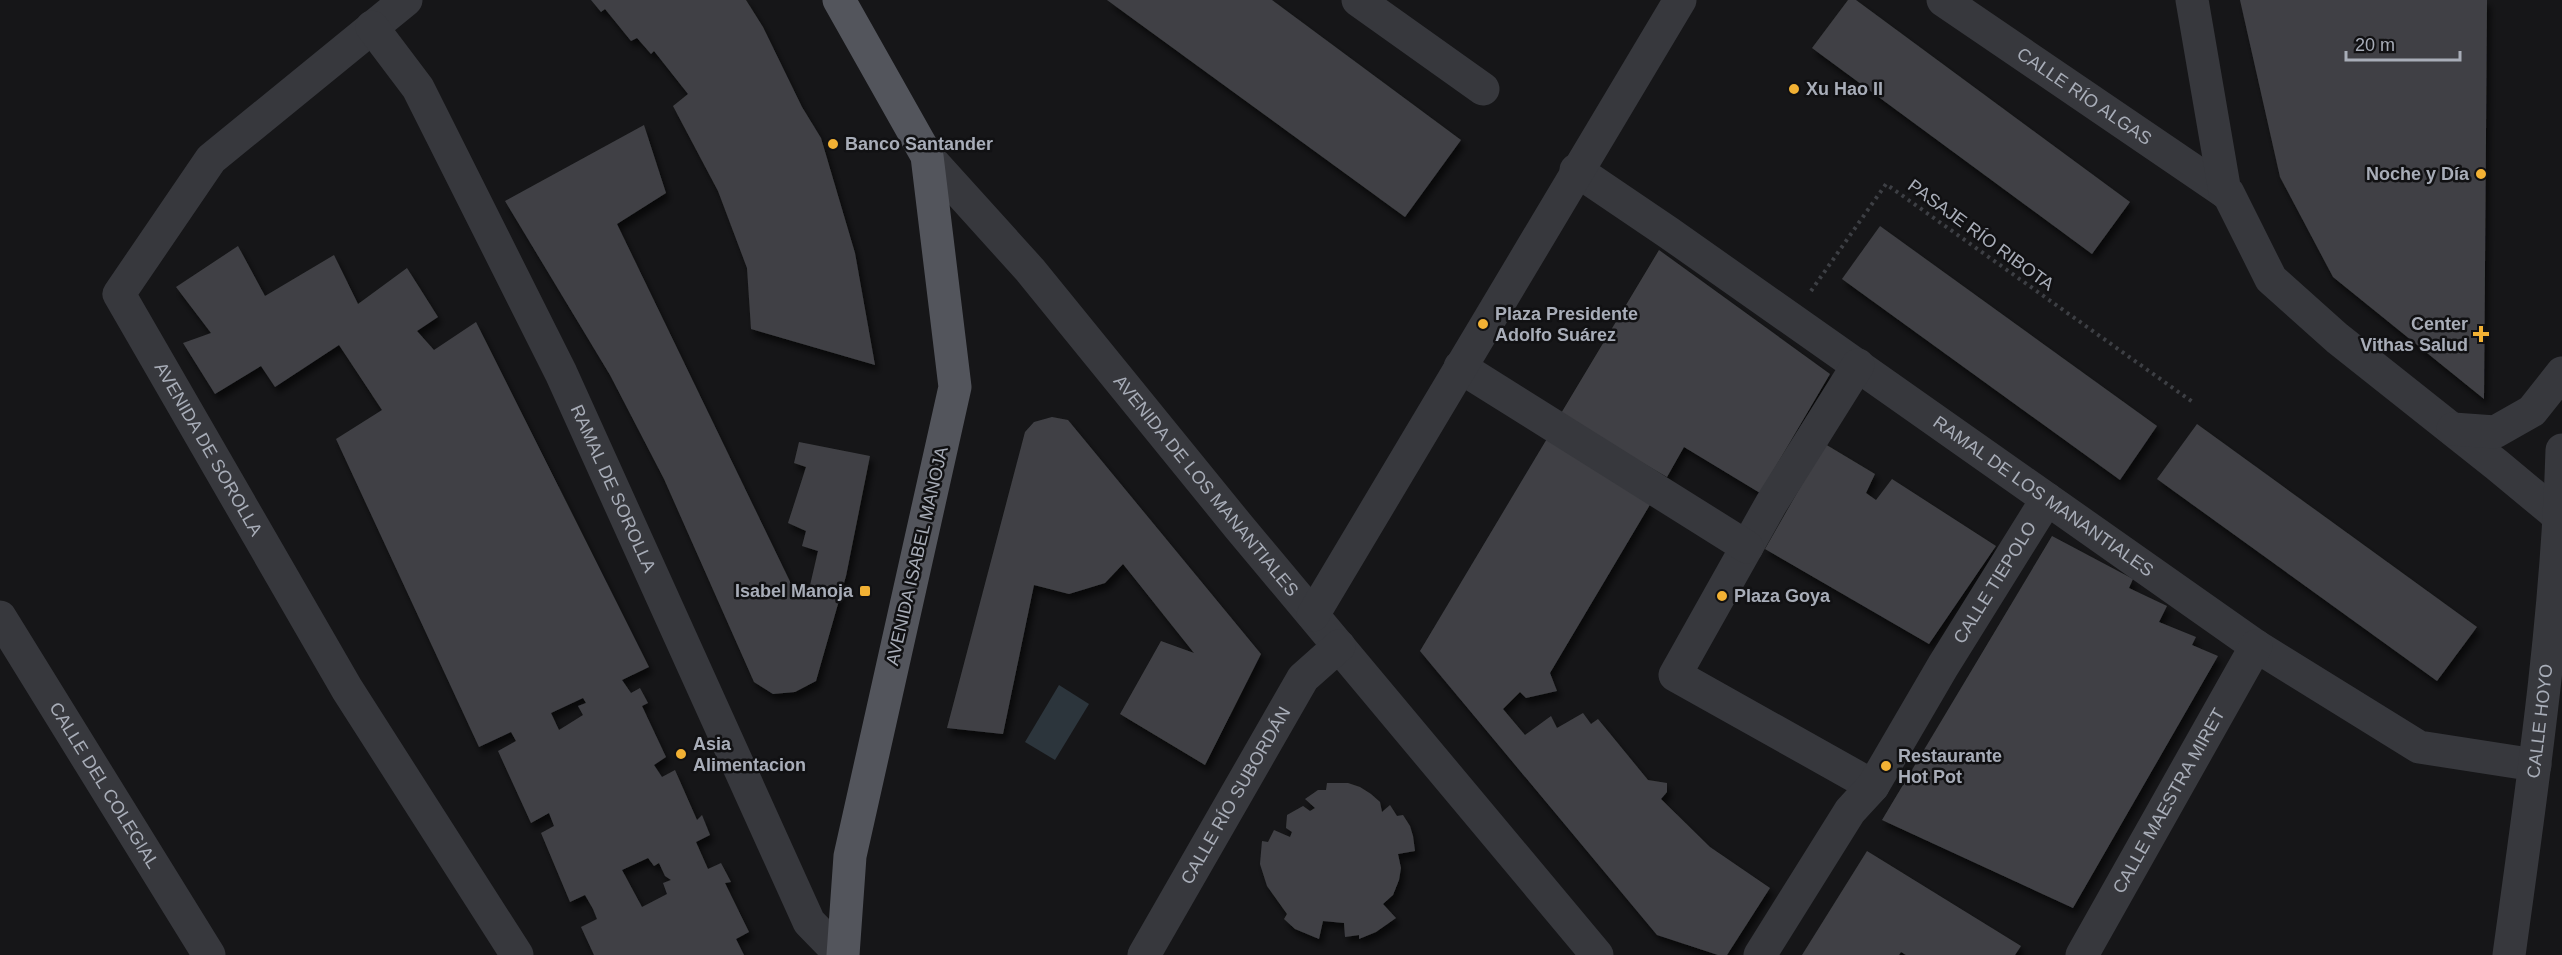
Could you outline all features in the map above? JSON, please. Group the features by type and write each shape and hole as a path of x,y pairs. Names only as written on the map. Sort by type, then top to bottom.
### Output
{"main road":[{"name":"AVENIDA DE LOS MANANTIALES","path":"839,0 927,156"},
{"name":"AVENIDA ISABEL MANOJA","path":"842,955 850,856 955,387 927,156"}],"street":[{"name":"AVENIDA DE SOROLLA","path":"405,0 211,159 119,294 347,689 518,955"},
{"path":"1358,0 1483,89"},
{"path":"1313,615 1576,170 1680,0"},
{"name":"CALLE RÍO ALGAS","path":"1943,0 2225,192"},
{"path":"2192,0 2225,192 2228,193 2271,279 2337,338 2453,429 2561,519"},
{"name":"RAMAL DE SOROLLA","path":"372,27 418,87 561,373 809,922 842,955"},
{"name":"AVENIDA DE LOS MANANTIALES","path":"927,156 1030,270 1313,615 1597,955"},
{"name":"RAMAL DE LOS MANANTIALES","path":"1576,170 1791,318 2256,646 2419,747 2535,765"},
{"path":"1858,365 1747,547 1675,675 1873,786"},
{"path":"1460,367 1747,547"},
{"path":"2453,429 2495,432 2532,411 2562,373"},
{"name":"CALLE HOYO","path":"2508,955 2535,765 2561,519 2562,450"},
{"name":"CALLE TIEPOLO","path":"1760,955 1850,811 1873,786 1943,666 2047,499"},
{"name":"CALLE DEL COLEGIAL","path":"0,617 209,955"},
{"name":"CALLE RÍO SUBORDÁN","path":"1144,955 1303,678 1339,646"},
{"name":"CALLE MAESTRA MIRET","path":"2082,955 2256,646"}],"path":[{"name":"PASAJE RÍO RIBOTA","path":"1791,318 1887,184 2194,403"}],"shaded area":[{"path":"1059,685 1089,704 1055,760 1025,742"}],"building":[{"path":"591,0 746,0 763,27 802,107 821,138 855,253 875,365 751,329 747,268 718,191 673,106 688,94 654,51 651,54 637,38 631,41 605,9 601,12"},
{"path":"1107,0 1272,0 1461,140 1405,217"},
{"path":"1848,0 1856,0 2130,202 2092,254 1812,48"},
{"path":"2240,0 2487,0 2484,399 2333,277 2280,177"},
{"path":"644,125 666,193 617,224 796,594 808,594 818,551 802,546 806,531 788,523 806,467 794,463 799,442 870,456 846,576 816,681 795,692 773,694 754,682 664,479 610,375 505,201"},
{"path":"1880,226 2157,426 2120,480 1842,279"},
{"path":"238,246 265,296 334,255 358,304 407,268 438,317 417,331 434,350 476,322 649,667 622,680 631,693 640,688 648,703 642,706 666,757 654,765 662,777 675,770 697,820 702,815 710,835 696,842 708,869 721,863 731,882 725,883 749,932 736,939 744,955 594,955 581,927 597,919 585,895 570,902 541,833 554,826 549,813 531,823 498,751 516,741 511,732 479,747 336,439 382,410 339,345 275,387 261,366 215,394 183,343 211,333 176,287","holes":["583,698 586,703 578,706 583,715 559,730 551,713","648,858 654,866 659,863 665,876 671,880 663,883 667,894 642,907 622,870"]},
{"path":"1659,250 1830,374 1760,493 1684,447 1667,477 1560,415"},
{"path":"1052,417 1068,420 1261,654 1205,765 1120,714 1161,641 1194,653 1123,564 1105,583 1069,594 1034,585 1003,734 947,728 1025,432 1034,422"},
{"path":"2197,424 2477,627 2437,681 2157,479"},
{"path":"1548,437 1651,503 1550,673 1557,691 1526,698 1520,692 1503,709 1525,735 1551,716 1557,728 1583,713 1591,724 1598,719 1648,780 1667,783 1667,792 1661,799 1710,847 1770,888 1727,955 1718,955 1657,935 1420,651"},
{"path":"1825,444 1875,474 1866,493 1876,500 1892,479 1996,546 1929,644 1765,549"},
{"path":"2052,536 2133,579 2129,588 2167,606 2159,622 2196,637 2192,645 2218,656 2073,908 1882,820"},
{"path":"1327,783 1348,783 1360,787 1380,802 1382,812 1390,805 1397,816 1403,815 1413,836 1415,851 1398,854 1401,868 1399,880 1393,895 1383,904 1396,918 1376,932 1359,939 1359,935 1345,937 1344,923 1323,921 1319,939 1295,929 1284,919 1287,914 1267,886 1260,864 1262,841 1268,842 1274,830 1290,837 1292,832 1286,828 1287,815 1303,806 1310,811 1315,808 1305,799 1318,790 1326,790"},
{"path":"1867,851 2021,946 2015,955 1906,955 1901,952 1899,955 1802,955"}],"place":[{"name":"Xu Hao II","path":"1794,89"},
{"name":"Banco Santander","path":"833,144"},
{"name":"Noche y Día","path":"2481,174"},
{"name":"Plaza Presidente Adolfo Suárez","path":"1483,324"},
{"name":"Center Vithas Salud","path":"2481,334"},
{"name":"Isabel Manoja","path":"865,591"},
{"name":"Plaza Goya","path":"1722,596"},
{"name":"Asia Alimentacion","path":"681,754"},
{"name":"Restaurante Hot Pot","path":"1886,766"}]}
